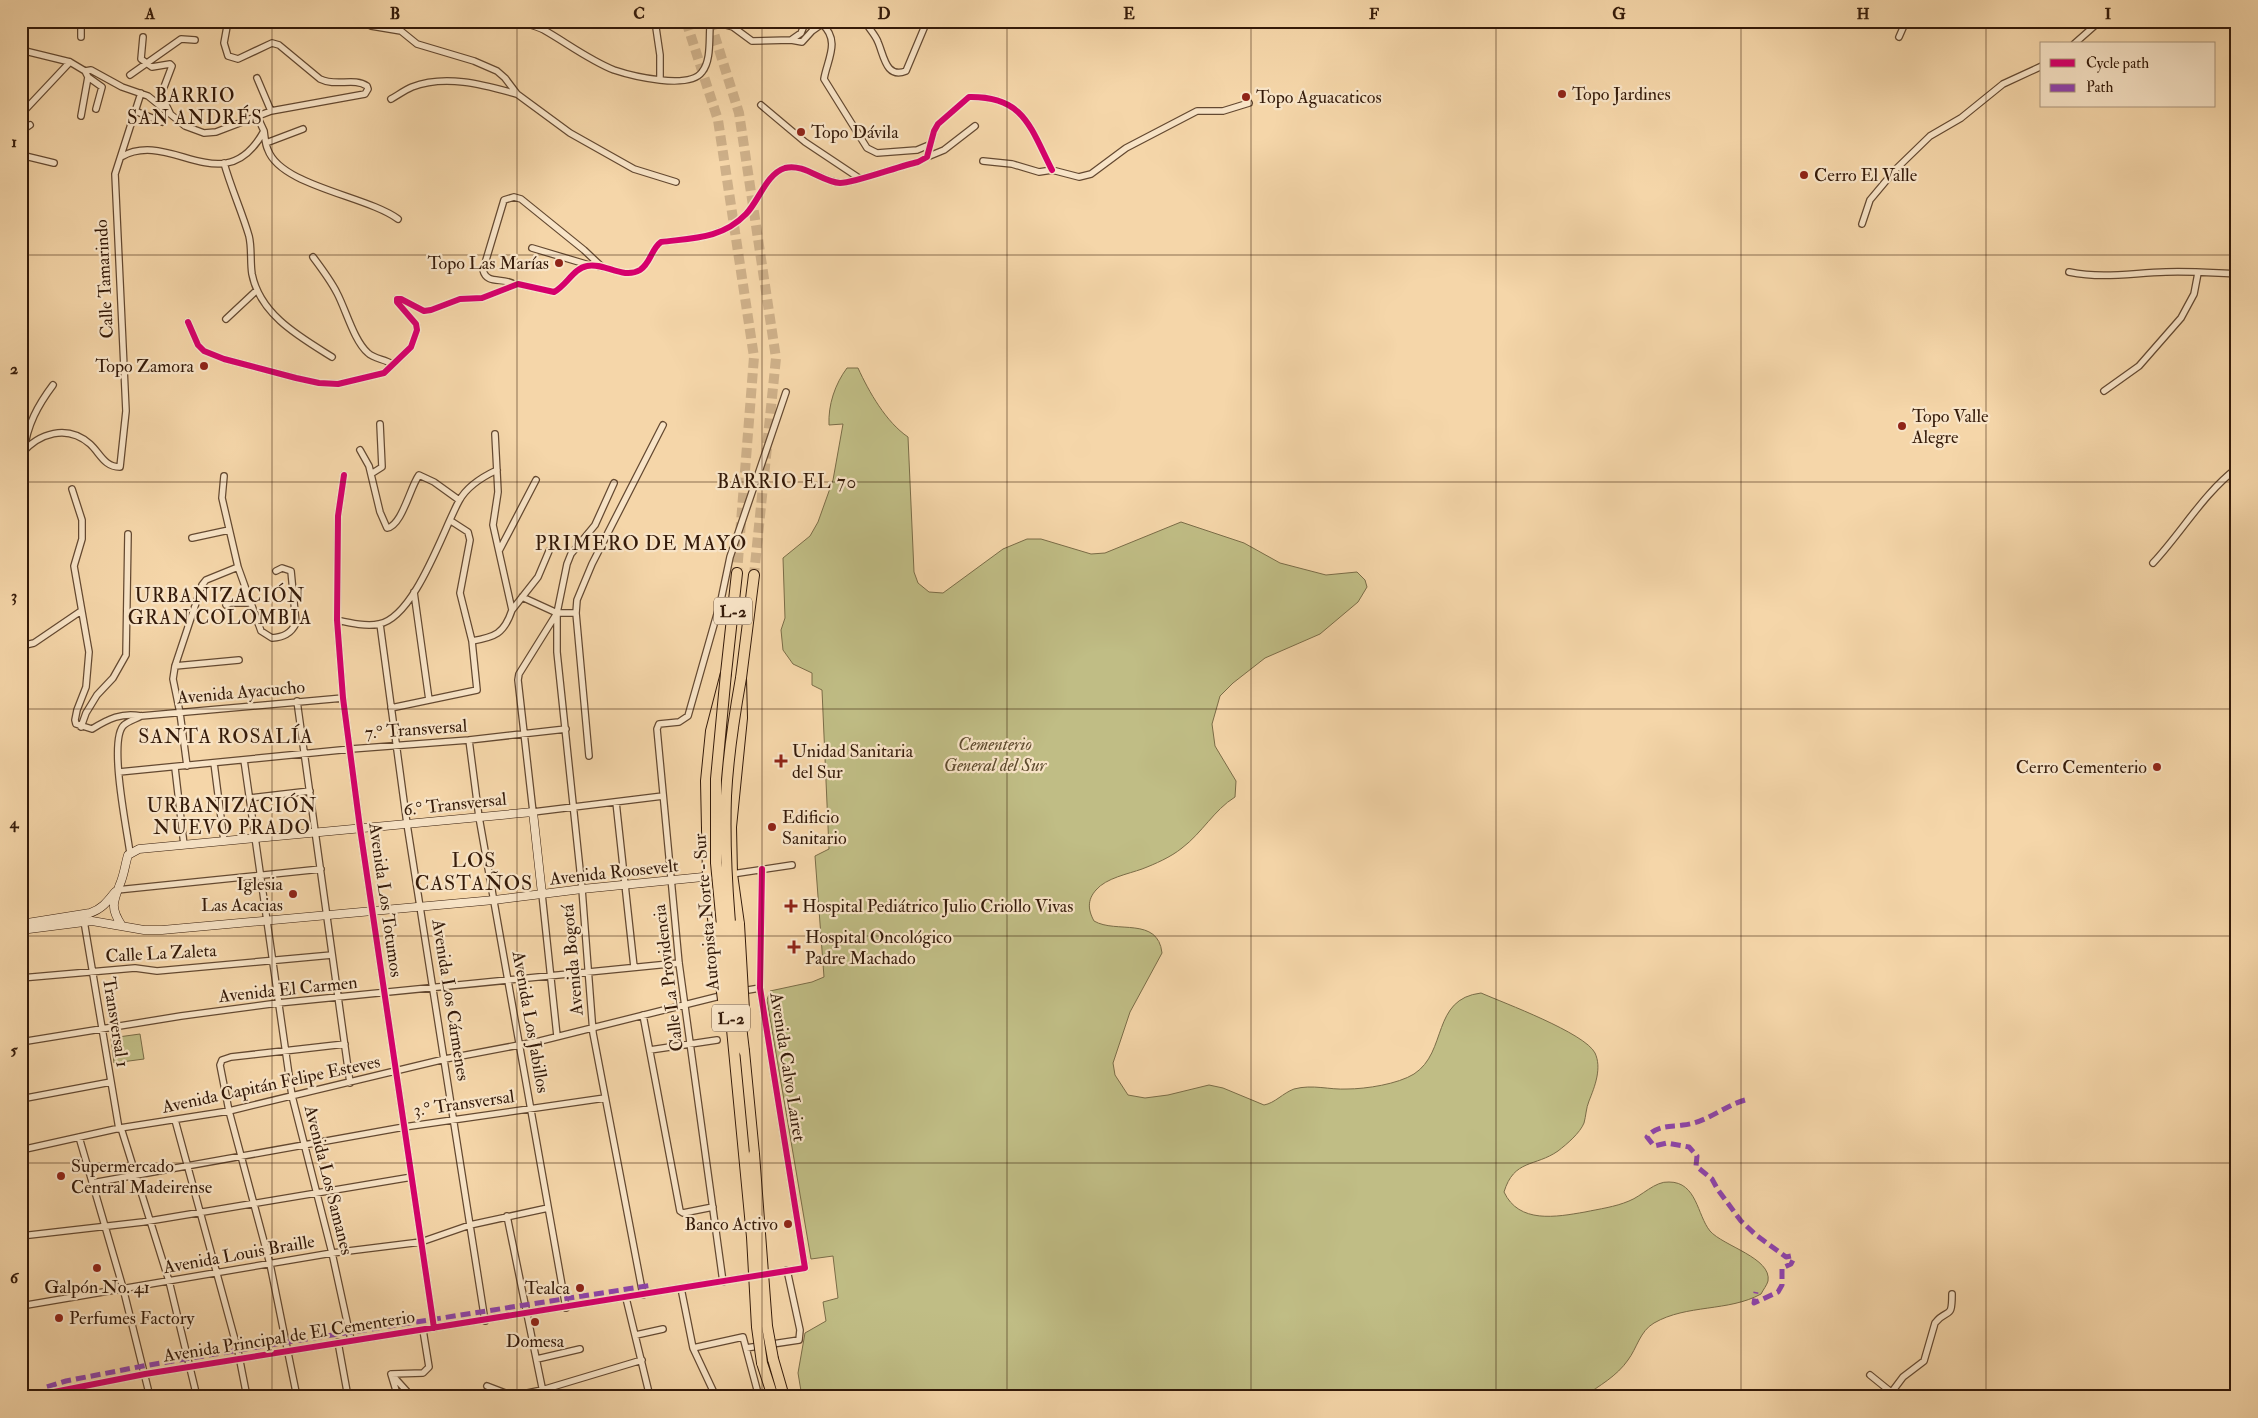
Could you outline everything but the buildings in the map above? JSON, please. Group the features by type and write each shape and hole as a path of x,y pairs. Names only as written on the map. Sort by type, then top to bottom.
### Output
{"highway":[{"name":"Autopista Norte - Sur","path":"737,573 718,751 715,821 719,903 752,1237 757,1327 762,1363 773,1397"},
{"name":"Autopista Norte - Sur","path":"754,575 728,767 725,837 732,947 744,1051 768,1326 772,1359 784,1397"},
{"path":"726,673 711,731 707,796 708,877 720,982 724,1007 732,1029"},
{"path":"741,678 742,718 732,799 732,874 739,924 744,996 744,1051"}],"street":[{"path":"81,21 81,37"},
{"path":"85,71 91,70 109,81 148,96 185,126 204,133 216,132 258,118 270,111 365,94 368,90 367,86 362,82 336,84 320,79 279,45 272,43 238,60 228,56 224,43 228,21"},
{"path":"361,21 371,26 401,31 417,44 485,65 505,78 517,94 570,133 634,169 676,182"},
{"path":"518,21 542,29 574,49 614,70 660,80 688,81 701,74 707,64 710,28 718,23 733,27 752,41 791,40 802,42 822,24 832,43 833,53 826,66 824,79 867,148 877,153 917,150 929,145"},
{"path":"655,21 660,55 660,80"},
{"path":"791,40 802,33 806,21"},
{"path":"865,21 877,40 886,65 893,72 901,74 911,64 927,21"},
{"path":"1899,37 1906,21"},
{"path":"2076,42 2100,21"},
{"path":"143,37 141,58 152,67 170,64 172,66 161,94 171,115"},
{"path":"130,75 181,39 196,40"},
{"path":"21,50 70,62 85,71 88,77 102,87 96,109"},
{"path":"24,112 70,62"},
{"path":"1862,224 1870,200 1896,169 1930,136 1961,118 2003,84 2040,67"},
{"path":"81,116 88,77"},
{"path":"257,78 270,111"},
{"path":"391,99 412,87 438,81 473,83 517,94"},
{"name":"Calle Tamarindo","path":"23,453 41,437 67,432 88,442 107,463 120,467 126,411 115,174 141,93"},
{"path":"927,157 929,145 938,124 953,108 969,97 985,97 1002,100 1019,112 1030,125 1052,170"},
{"path":"984,161 1012,164 1039,172 1052,170 1079,177 1091,174 1126,148 1197,111 1223,111 1249,103"},
{"path":"762,104 805,142 859,178"},
{"path":"135,111 162,122"},
{"path":"258,118 264,131 268,151 282,167 296,177 379,207 398,219"},
{"path":"21,131 30,125"},
{"path":"532,248 611,271 629,273 640,270 648,263 656,245 661,242 704,238 730,227 746,214 769,180 786,168 800,168 827,180 841,183 918,162 944,150 974,126"},
{"path":"266,143 302,129"},
{"path":"121,157 131,150 149,149 209,164 224,163 240,160 255,146 264,131"},
{"path":"21,155 54,163"},
{"path":"224,163 232,193 249,238 252,275 261,300 274,315 296,334 332,357"},
{"path":"589,265 583,267 554,292 515,285 510,281 488,279 483,270 504,200 508,198 521,199 602,267"},
{"path":"313,257 337,293 365,351 369,355 384,358 392,364"},
{"path":"2069,272 2111,277 2139,273 2237,274"},
{"path":"2104,391 2139,366 2181,318 2194,294 2198,273"},
{"path":"188,322 198,345 204,351 241,364 319,383 338,384 384,373 411,347 417,330 416,324 398,300 401,299 419,310 431,310 460,299 482,298 515,285"},
{"path":"226,319 257,290"},
{"path":"23,453 26,433 31,418 53,385"},
{"name":"Calle La Providencia","path":"723,1282 679,964 657,729 659,724 679,722 688,716 721,600 730,557 786,392"},
{"path":"371,474 376,473 382,467 380,424"},
{"path":"589,756 576,613 577,600 592,564 663,425"},
{"path":"495,434 498,492 493,525 512,610"},
{"path":"360,450 366,459 380,512 387,528 394,526 399,519 419,474 459,500"},
{"path":"2153,563 2180,533 2200,503 2237,468"},
{"path":"337,620 380,624 398,613 414,592 451,521 459,500 480,477 497,470"},
{"name":"Avenida Los Totumos","path":"344,475 338,516 337,620 343,698 372,912 434,1328"},
{"path":"224,476 222,498 238,567 261,631 266,636 280,637 293,629 296,623 291,571 282,568 276,571"},
{"path":"499,551 536,480"},
{"name":"Avenida Bogotá","path":"614,483 595,525 571,554 557,613 557,652 582,889 593,1027 643,1295"},
{"path":"72,490 82,520 82,540 74,562 89,652 86,687 75,720 76,724 81,727 86,713 97,695 114,678 126,655 128,534"},
{"path":"391,708 477,690 472,641 460,593 470,540 468,532 451,521"},
{"path":"192,538 229,530"},
{"path":"472,641 491,638 499,634 512,610 538,577 549,551"},
{"path":"187,766 180,713 173,679 175,666 202,585 206,580 238,567"},
{"path":"414,592 429,700"},
{"path":"522,597 557,613 576,613"},
{"path":"226,605 230,603 251,603"},
{"path":"21,646 34,643 81,611"},
{"path":"557,613 519,674 558,1036"},
{"name":"Avenida Los Cármenes","path":"380,624 407,824 422,907 485,1321"},
{"path":"175,666 239,660"},
{"name":"Avenida Ayacucho","path":"81,727 92,728 112,718 126,714 141,716 343,698"},
{"path":"296,701 328,915 350,1083"},
{"path":"122,926 114,911 117,890 130,852 118,772 117,740 123,726 141,716"},
{"name":"7.° Transversal","path":"118,772 175,768 351,749 470,740 566,729"},
{"name":"Avenida Los Jabillos","path":"470,740 479,817 566,1308"},
{"name":"Avenida Los Samanes","path":"244,760 268,920 284,1051 292,1096 332,1252 351,1340"},
{"path":"214,764 224,840"},
{"path":"175,768 184,845"},
{"path":"250,798 310,791"},
{"name":"6.° Transversal","path":"130,852 139,849 224,840 573,808 663,796"},
{"path":"616,802 634,967"},
{"name":"Avenida Roosevelt","path":"21,930 84,921 150,931 494,900 792,866"},
{"path":"21,924 90,913 98,910 108,902 117,890 321,869"},
{"name":"Avenida Calvo Lairet","path":"762,869 760,988 805,1268"},
{"name":"Transversal 1","path":"84,921 101,1030 120,1128 169,1281 197,1397"},
{"name":"Calle La Zaleta","path":"21,978 134,968 158,971 332,955"},
{"name":"Avenida El Carmen","path":"21,1042 278,1004 679,964"},
{"name":"Avenida Capitán Felipe Esteves","path":"21,1150 120,1128 229,1111 760,988"},
{"path":"643,1014 680,1211 683,1213 713,1207"},
{"path":"650,1050 718,1040"},
{"path":"297,1397 289,1350 270,1264 229,1111 221,1072 222,1060 345,1044"},
{"path":"21,1099 111,1082"},
{"name":"3.° Transversal","path":"92,1183 404,1127 605,1098"},
{"path":"175,1120 199,1214 238,1350 247,1397"},
{"path":"79,1137 123,1288 150,1397"},
{"path":"21,1236 199,1214 412,1177"},
{"name":"Avenida Louis Braille","path":"21,1306 332,1252 421,1242 470,1225 548,1208"},
{"path":"507,1216 543,1394"},
{"name":"Avenida Principal de El Cementerio","path":"37,1397 190,1366 485,1321 805,1268"},
{"path":"746,1348 798,1340 800,1330 787,1270"},
{"path":"681,1288 693,1348 716,1397"},
{"path":"1870,1375 1889,1394 1903,1377 1924,1361 1935,1323 1950,1313 1953,1308 1952,1294"},
{"path":"626,1298 650,1397"},
{"path":"636,1335 663,1329"},
{"path":"391,1374 423,1373 429,1367 423,1330"},
{"path":"693,1348 743,1337 759,1397"},
{"path":"338,1342 348,1397"},
{"path":"537,1359 580,1349"},
{"path":"487,1386 513,1396 543,1394 642,1360"},
{"path":"391,1374 398,1397"},
{"path":"391,1374 412,1397"}],"green space":[{"name":"Cementerio General del Sur","path":"847,368 858,368 867,387 885,415 908,437 914,572 918,583 929,592 943,593 1003,549 1027,539 1041,539 1091,554 1105,553 1181,522 1244,543 1280,563 1326,575 1357,572 1365,580 1367,587 1358,602 1320,634 1265,658 1233,683 1220,696 1212,724 1215,746 1236,781 1235,797 1221,808 1196,836 1178,851 1152,865 1105,882 1096,890 1091,898 1090,909 1094,921 1103,925 1145,930 1153,934 1159,942 1162,953 1130,1012 1113,1063 1115,1075 1128,1095 1145,1098 1168,1095 1209,1085 1223,1088 1264,1105 1294,1089 1314,1087 1355,1089 1391,1083 1407,1078 1425,1064 1432,1053 1447,1015 1454,1005 1465,997 1481,993 1543,1019 1576,1037 1588,1045 1595,1053 1598,1065 1595,1083 1580,1131 1558,1151 1526,1165 1513,1174 1504,1192 1511,1202 1529,1214 1539,1216 1562,1215 1601,1209 1624,1203 1664,1182 1678,1183 1691,1193 1706,1224 1716,1237 1755,1259 1762,1266 1767,1273 1768,1281 1761,1294 1748,1300 1680,1313 1654,1323 1645,1330 1624,1366 1583,1397 802,1397 798,1373 805,1333 826,1321 823,1302 838,1298 833,1256 811,1259 767,1000 770,991 812,982 824,977 815,856 829,849 822,690 812,685 812,673 793,664 783,650 781,630 785,618 783,558 810,536 818,522 833,480 843,424 829,425 831,402"},
{"path":"140,1034 144,1059 114,1063 111,1038"}],"tunnel":[{"path":"686,21 718,120 754,357 737,573"},
{"path":"710,21 739,113 776,358 754,575"}],"marked path":[{"path":"1745,1100 1691,1124 1659,1128 1647,1137 1654,1146 1667,1143 1689,1147 1697,1156 1696,1166 1712,1179 1741,1221 1756,1235 1786,1257 1791,1256 1793,1260 1791,1264 1782,1268 1782,1285 1778,1292 1754,1303 1756,1292"},
{"path":"47,1387 66,1381 143,1366 653,1285"}],"cycle path":[{"path":"188,322 198,345 204,351 224,359 296,378 319,383 338,384 384,373 411,347 417,330 416,324 397,302 397,299 401,299 424,311 460,299 482,298 518,284 554,292 578,270 587,266 600,266 620,272 634,273 644,267 655,248 661,242 706,236 717,233 737,222 751,209 763,188 773,176 785,168 799,168 826,180 840,183 918,162 927,157 934,131 938,124 969,97 987,98 1014,108 1031,128 1052,170"},
{"path":"344,475 338,516 337,620 343,698 360,828 434,1328"},
{"path":"47,1397 49,1393 145,1374 805,1268 760,988 762,869"}],"place":[{"name":"Topo Jardines","path":"1562,94"},
{"name":"Topo Aguacaticos","path":"1246,97"},
{"name":"Topo Dávila","path":"801,132"},
{"name":"Cerro El Valle","path":"1804,175"},
{"name":"Topo Las Marías","path":"559,263"},
{"name":"Topo Zamora","path":"204,366"},
{"name":"Topo Valle Alegre","path":"1902,426"},
{"name":"Unidad Sanitaria del Sur","path":"781,761"},
{"name":"Cerro Cementerio","path":"2157,767"},
{"name":"Edificio Sanitario","path":"772,827"},
{"name":"Iglesia Las Acacias","path":"293,894"},
{"name":"Hospital Pediátrico Julio Criollo Vivas","path":"791,906"},
{"name":"Hospital Oncológico Padre Machado","path":"794,947"},
{"name":"Supermercado Central Madeirense","path":"61,1176"},
{"name":"Banco Activo","path":"788,1224"},
{"name":"Galpón No. 41","path":"97,1268"},
{"name":"Tealca","path":"580,1288"},
{"name":"Perfumes Factory","path":"59,1318"},
{"name":"Domesa","path":"535,1322"}],"district":[{"name":"BARRIO SAN ANDRÉS","path":"195,106"},
{"name":"BARRIO EL 70","path":"787,481"},
{"name":"PRIMERO DE MAYO","path":"641,543"},
{"name":"URBANIZACIÓN GRAN COLOMBIA","path":"220,606"},
{"name":"SANTA ROSALÍA","path":"226,736"},
{"name":"URBANIZACIÓN NUEVO PRADO","path":"232,816"},
{"name":"LOS CASTAÑOS","path":"474,872"}]}
